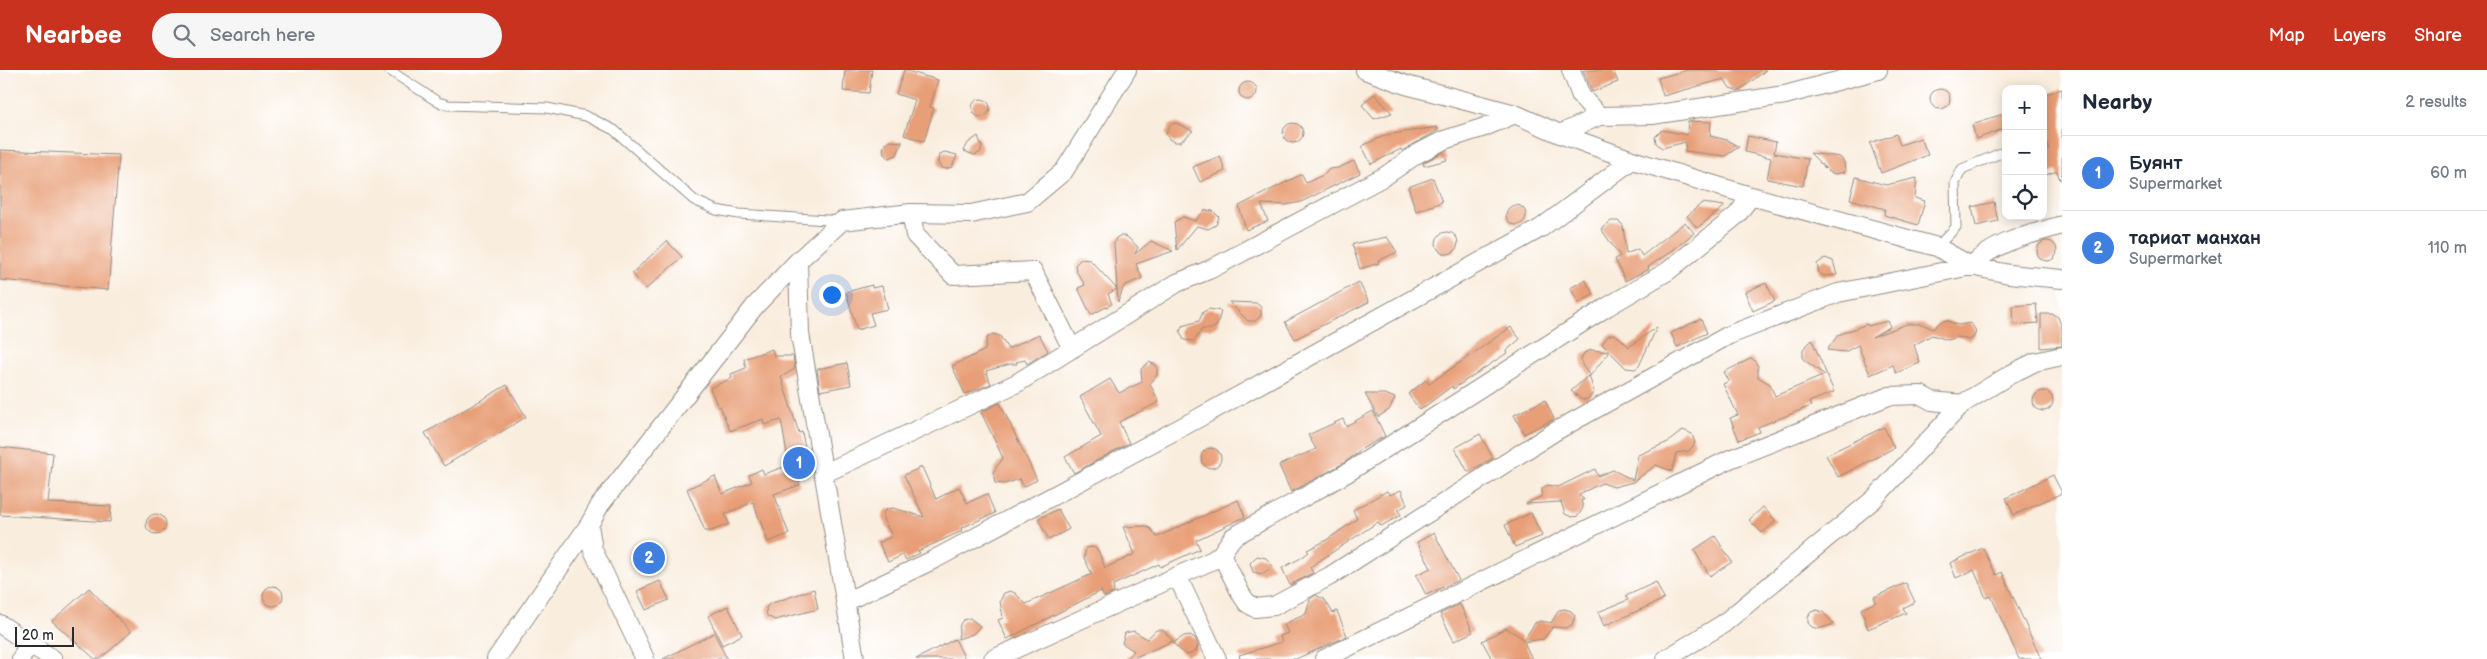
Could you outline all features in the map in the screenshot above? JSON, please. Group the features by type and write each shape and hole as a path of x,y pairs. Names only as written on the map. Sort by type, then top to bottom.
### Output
{"street":[{"path":"496,659 589,525 600,505 755,306 798,261 842,221 911,214 971,214 1027,202 1064,171 1127,70"},
{"path":"1364,70 1406,85 1515,114 1560,134 1632,160 1751,196 1937,247 1971,266 2009,274 2062,279"},
{"path":"1571,70 1581,96 1599,116"},
{"path":"1560,134 1599,116 1652,115 1785,95 1878,70"},
{"path":"823,474 1017,383 1176,283 1211,269 1386,176 1417,154 1444,140 1482,128 1515,114"},
{"path":"845,602 942,556 1204,415 1542,228 1632,160"},
{"path":"993,659 1178,578 1221,554 1233,537 1347,473 1607,307 1668,271 1737,215 1751,196"},
{"path":"911,214 915,235 954,274 1033,271 1072,349"},
{"path":"1221,554 1247,603 1255,608 1274,606 1330,576 1554,432 1729,334 1838,293 1971,266 1984,253 2002,243 2062,225"},
{"path":"798,261 800,334 855,659"},
{"path":"1666,659 1723,624 1874,499 1962,404 2010,374 2034,362 2062,356"},
{"path":"1324,659 1730,459 1889,396 1921,395 1932,400 1962,404"},
{"path":"589,525 593,550 645,659"},
{"path":"1178,578 1217,659"},
{"path":"0,624 24,652 53,659"}],"lane":[{"path":"389,70 438,102 448,105 547,108 586,116 614,130 694,200 716,210 739,214 842,221"},
{"path":"1937,247 1956,227 1955,182 1962,169 2002,153"}],"building":[{"path":"845,70 872,70 869,93 843,91"},
{"path":"904,70 938,80 930,107 934,108 924,141 904,135 915,100 896,94"},
{"path":"1583,70 1613,70 1618,82 1592,92"},
{"path":"1688,70 1766,70 1739,91 1730,88 1724,79 1663,96 1658,78"},
{"path":"1248,82 1254,85 1257,91 1254,97 1248,100 1242,97 1239,91 1242,85"},
{"path":"1940,89 1947,92 1950,99 1947,106 1940,109 1933,106 1930,99 1933,92"},
{"path":"2062,89 2062,180 2060,180 2057,171 2047,175 2047,150 2049,149 2047,144 2047,94"},
{"path":"1374,94 1392,113 1374,119 1362,105"},
{"path":"981,99 987,102 990,108 987,114 981,117 975,114 972,108 975,102"},
{"path":"2002,114 2002,129 1976,139 1972,124"},
{"path":"1688,121 1711,122 1710,136 1727,140 1739,147 1725,156 1685,151 1686,142 1662,148 1656,143 1655,137 1662,130 1687,135"},
{"path":"1176,123 1193,131 1180,142 1169,139 1166,134 1170,125"},
{"path":"1289,123 1297,123 1303,129 1303,137 1297,143 1289,143 1283,137 1283,129"},
{"path":"1437,127 1438,130 1402,151 1401,149 1371,164 1362,146 1386,135"},
{"path":"1896,134 1900,145 1921,138 1928,155 1881,173 1870,143"},
{"path":"978,136 982,147 980,153 974,155 964,151 968,143"},
{"path":"1748,136 1776,142 1774,153 1808,159 1803,186 1767,179 1771,158 1745,152"},
{"path":"890,141 902,142 897,155 889,158 884,154 883,149 885,144"},
{"path":"0,150 119,155 108,290 0,280"},
{"path":"945,152 957,155 952,167 946,169 941,168 938,163 939,154"},
{"path":"1443,152 1447,160 1424,166 1423,163"},
{"path":"1810,153 1840,157 1844,162 1845,172 1835,174 1829,172"},
{"path":"1220,156 1225,171 1200,182 1193,167"},
{"path":"1354,161 1360,173 1301,202 1286,205 1261,204 1268,221 1246,230 1239,206 1302,174 1306,183 1325,174 1329,169 1338,168"},
{"path":"1856,177 1886,185 1917,178 1915,198 1925,201 1918,225 1884,215 1885,209 1850,199"},
{"path":"1433,178 1442,202 1416,211 1408,187"},
{"path":"1994,202 1998,221 1976,226 1972,207"},
{"path":"1702,203 1725,206 1697,228 1687,216"},
{"path":"1516,205 1523,208 1526,215 1523,222 1516,225 1509,222 1506,215 1509,208"},
{"path":"1205,210 1213,211 1219,217 1216,225 1208,229 1197,226 1177,250 1174,222 1183,217 1195,221"},
{"path":"1611,221 1618,221 1623,225 1626,254 1638,249 1642,256 1685,222 1694,233 1648,267 1649,269 1625,281 1615,259 1620,256 1601,229"},
{"path":"1447,232 1455,235 1458,243 1455,251 1447,254 1439,251 1436,243 1439,235"},
{"path":"1121,235 1127,237 1138,247 1135,254 1151,241 1173,251 1136,264 1142,278 1124,286 1118,302 1114,243 1116,238"},
{"path":"1387,237 1397,252 1378,261 1379,263 1360,269 1352,244"},
{"path":"667,241 682,257 646,289 632,273"},
{"path":"2047,241 2054,244 2057,251 2054,258 2047,261 2040,258 2037,251 2040,244"},
{"path":"1825,258 1833,261 1837,275 1824,276 1819,273 1817,264"},
{"path":"1081,259 1090,260 1117,289 1108,294 1112,304 1091,315 1078,288 1085,285 1076,271 1075,265"},
{"path":"1585,280 1594,294 1579,303 1570,288"},
{"path":"1359,282 1369,302 1295,339 1285,322"},
{"path":"1766,283 1775,301 1753,311 1745,292"},
{"path":"872,285 872,288 882,286 888,309 870,313 874,325 857,330 846,292"},
{"path":"1229,302 1256,303 1261,307 1261,316 1255,321 1248,321"},
{"path":"2036,304 2038,323 2014,325 2013,306"},
{"path":"1209,309 1221,311 1217,326 1211,329 1202,329 1194,341 1184,340 1180,332 1182,326 1199,321 1203,312"},
{"path":"2041,314 2052,314 2058,317 2062,328 2062,346 2041,348"},
{"path":"1701,319 1707,333 1677,347 1671,333"},
{"path":"1946,320 1958,325 1971,323 1976,331 1974,337 1969,340 1958,337 1948,340 1932,335 1914,345 1920,363 1896,373 1893,365 1870,375 1858,345 1845,352 1827,350 1838,335 1867,324 1868,326 1888,321 1890,327 1872,337 1907,324 1922,324 1933,329 1940,322"},
{"path":"1511,327 1520,339 1506,351 1507,353 1453,389 1452,386 1420,410 1408,394 1426,380 1429,384"},
{"path":"1657,327 1639,366 1635,369 1626,368 1602,344 1608,336 1613,334 1629,347"},
{"path":"993,334 1000,336 1008,349 1039,334 1048,351 1027,364 1025,360 1016,362 1017,364 1010,364 986,371 991,384 965,394 952,366 985,350 987,338"},
{"path":"1812,340 1834,392 1809,402 1811,406 1758,427 1760,432 1739,440 1730,418 1738,415 1723,384 1729,381 1724,372 1752,358 1758,366 1758,377 1770,384 1775,396 1825,375 1803,359 1803,349"},
{"path":"772,349 774,356 793,356 795,369 781,377 799,433 802,432 810,474 796,476 800,485 774,494 789,534 768,542 753,502 725,514 729,524 711,531 705,531 687,489 715,476 722,494 752,482 749,475 762,469 764,474 789,465 781,420 764,425 763,419 730,431 710,388 732,378 731,374 746,368 744,359"},
{"path":"1591,350 1609,352 1590,376 1582,365 1581,359 1584,353"},
{"path":"1149,362 1156,365 1157,369 1157,375 1150,384 1159,402 1119,422 1129,443 1074,473 1065,457 1101,436 1080,397 1110,379 1119,393 1142,382 1141,369"},
{"path":"847,363 851,385 820,391 817,369"},
{"path":"1589,375 1594,392 1588,399 1582,400 1571,391"},
{"path":"507,385 526,417 444,466 425,433"},
{"path":"2043,391 2050,394 2053,401 2050,408 2043,411 2036,408 2033,401 2036,394"},
{"path":"1365,394 1385,394 1395,398 1389,410 1378,417"},
{"path":"1545,400 1554,419 1524,434 1514,415"},
{"path":"1000,403 1037,480 1023,487 1020,479 1004,484 995,483 993,472 1003,458 981,412"},
{"path":"1373,411 1385,436 1358,451 1358,453 1342,464 1291,492 1279,465 1316,449 1308,435 1343,419 1346,426"},
{"path":"1884,427 1894,448 1838,477 1826,455"},
{"path":"1683,430 1692,434 1695,443 1689,451 1676,453 1672,471 1656,465 1633,482 1614,487 1602,483 1579,494 1584,500 1581,500 1583,508 1578,516 1572,517 1565,514 1561,502 1526,504 1542,496 1542,489 1547,485 1558,487 1595,469 1598,476 1613,470 1633,480 1638,455 1668,442"},
{"path":"1480,434 1493,458 1468,472 1455,448"},
{"path":"0,447 53,453 48,503 111,506 110,522 0,515"},
{"path":"1211,448 1218,451 1221,458 1218,465 1211,468 1204,465 1201,458 1204,451"},
{"path":"922,467 936,499 959,487 967,503 987,494 995,513 961,528 962,531 918,551 920,553 906,560 903,555 888,562 879,543 892,536 883,519 883,513 887,509 893,508 924,517 904,475"},
{"path":"2053,475 2062,493 2014,515 2006,498"},
{"path":"1401,490 1407,505 1398,510 1401,515 1381,526 1378,522 1310,567 1313,573 1290,585 1282,568 1301,558 1309,552 1307,550 1325,541 1357,519 1353,510 1387,491 1390,495"},
{"path":"1238,500 1245,517 1196,540 1200,549 1160,567 1159,564 1113,585 1114,593 1104,597 1101,591 1007,639 998,620 1003,618 1000,601 1004,593 1010,591 1015,593 1026,604 1092,574 1084,558 1086,548 1093,547 1098,550 1105,568 1135,554 1123,527 1146,526 1157,537"},
{"path":"1763,507 1776,521 1762,533 1749,520"},
{"path":"1058,509 1069,529 1049,540 1038,519"},
{"path":"1531,513 1542,536 1515,547 1505,525"},
{"path":"156,514 163,517 166,524 163,531 156,534 149,531 146,524 149,517"},
{"path":"1434,533 1459,580 1426,595 1416,575 1431,568 1417,542"},
{"path":"1715,536 1732,562 1710,576 1694,550"},
{"path":"1983,548 1996,575 2002,572 2041,659 2019,659 1991,596 1986,598 1974,570 1956,578 1950,563"},
{"path":"1257,556 1266,558 1273,567 1262,574 1253,572 1250,563"},
{"path":"660,581 669,600 646,610 637,591"},
{"path":"1656,582 1664,599 1604,626 1598,612 1628,600 1626,596"},
{"path":"1906,583 1915,602 1903,608 1906,613 1868,629 1861,609 1876,602 1874,597"},
{"path":"273,586 280,589 283,596 280,603 273,606 266,603 263,596 266,589"},
{"path":"89,588 131,632 100,659 95,659 52,621"},
{"path":"814,589 818,609 775,620 767,616 766,608 769,604"},
{"path":"1316,595 1325,600 1333,613 1337,611 1347,636 1296,659 1240,659 1239,655 1282,642 1280,636 1288,633 1284,624 1306,614 1310,599"},
{"path":"1460,604 1473,632 1454,641 1440,614"},
{"path":"728,606 742,635 722,645 708,616"},
{"path":"1559,610 1571,611 1575,616 1572,625 1566,628 1553,627 1543,639 1524,642 1532,659 1492,659 1482,641 1506,628 1521,637 1523,641 1535,623 1540,621 1551,623"},
{"path":"1817,610 1823,612 1834,624 1818,629 1812,627 1808,623 1808,617 1811,612"},
{"path":"970,618 980,626 973,634 958,639 960,624 963,620"},
{"path":"1156,630 1163,630 1173,641 1131,659 1125,659 1134,651 1122,643 1125,633 1134,631 1147,639"},
{"path":"714,633 727,659 663,659"},
{"path":"1190,635 1195,638 1198,645 1196,651 1188,655 1173,643 1184,636"},
{"path":"955,639 965,659 916,659"}],"place":[{"name":"Буянт","path":"799,463"},
{"name":"тариат манхан","path":"649,558"}]}
